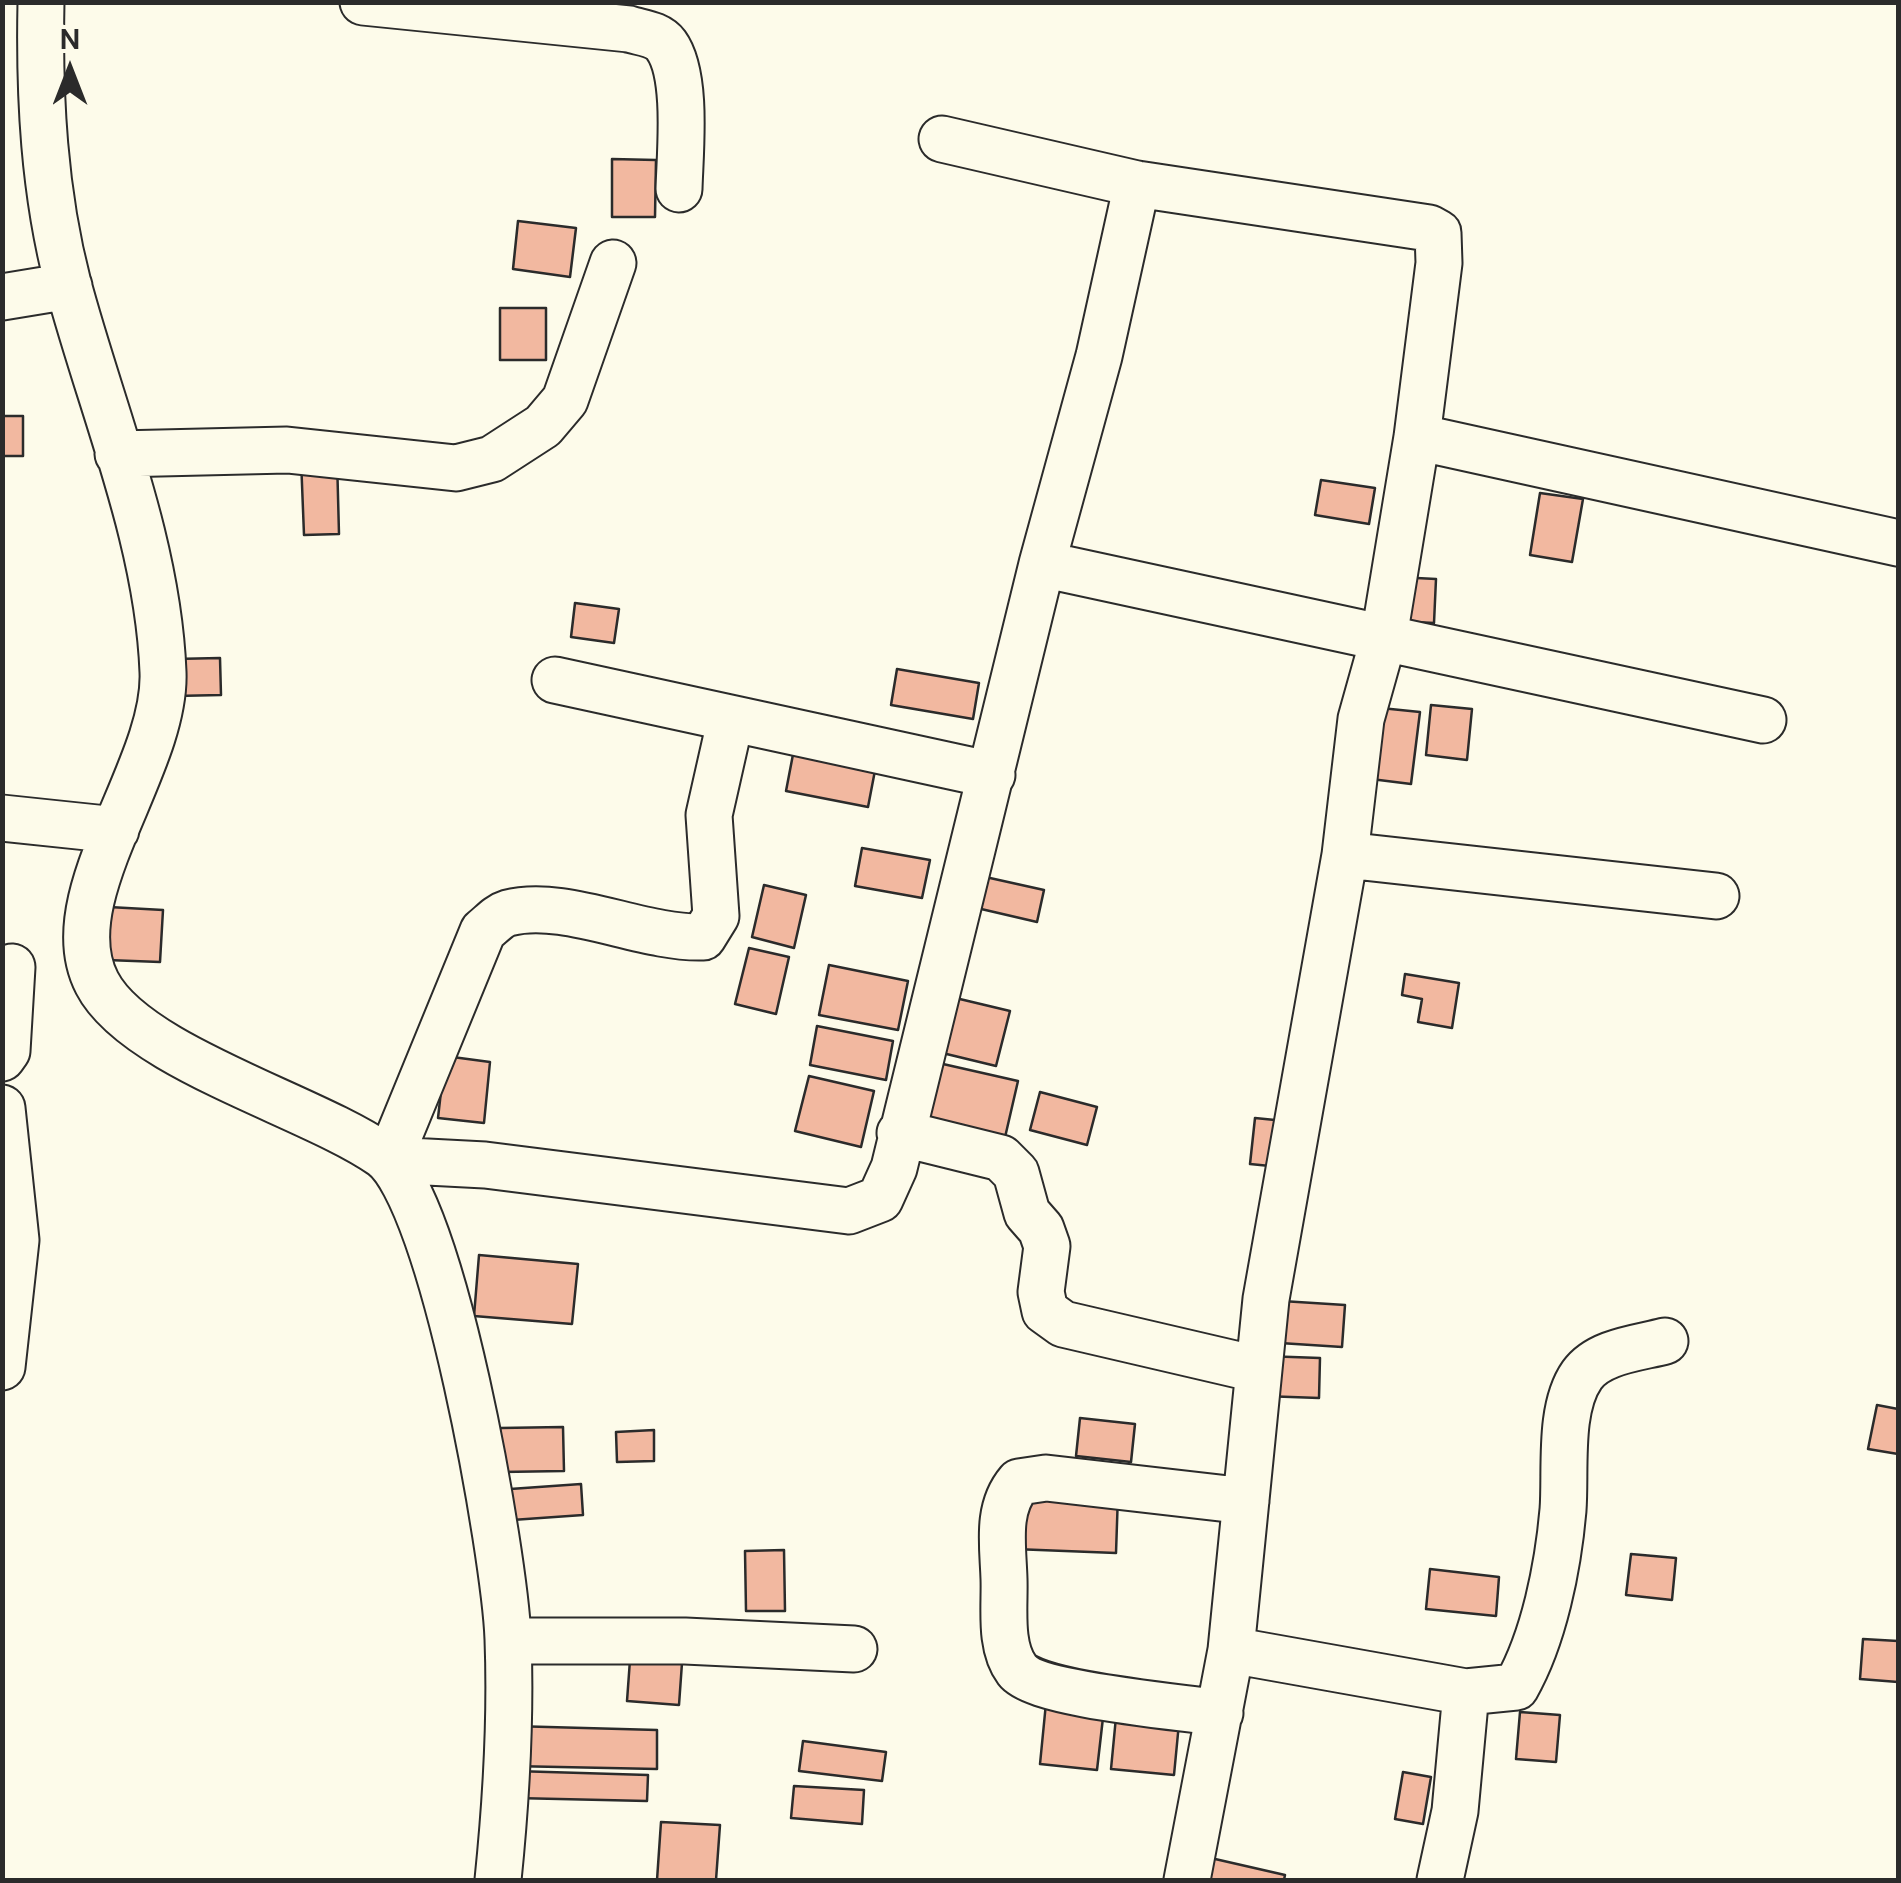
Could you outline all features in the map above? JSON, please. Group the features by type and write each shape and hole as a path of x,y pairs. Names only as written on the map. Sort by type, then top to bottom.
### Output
{"street":[{"path":"42,2 46,164 69,286 118,454 159,623 164,677 159,726 88,910 85,952 98,986 124,1017 238,1084 389,1160 485,1166 850,1211 880,1199 894,1168 1042,564 1098,356 1137,184"},
{"path":"363,2 630,30 655,36 666,44 674,66 680,106 679,189"},
{"path":"942,139 1137,184 1434,230 1439,263 1418,437 1384,637 1361,719 1345,855 1256,1369 1231,1650 1188,1880"},
{"path":"118,454 287,450 456,468 492,459 543,426 565,400 613,263"},
{"path":"2,297 69,286"},
{"path":"1418,437 1898,542"},
{"path":"1042,564 1762,720"},
{"path":"555,680 730,722 992,774"},
{"path":"389,1160 483,932 503,914 535,908 678,938 703,937 716,916 709,815 730,722"},
{"path":"2,818 116,830"},
{"path":"1345,855 1716,896"},
{"path":"2,1058 7,1051 7,965 40,966 85,952"},
{"path":"2,1108 16,1240 2,1367"},
{"path":"900,1133 1001,1158 1016,1173 1027,1213 1042,1229 1047,1246 1042,1292 1045,1310 1063,1324 1256,1369"},
{"path":"389,1160 410,1192 446,1302 500,1565 508,1641 498,1880"},
{"path":"1231,1650 1466,1692 1516,1687 1527,1669 1556,1562 1569,1408 1582,1375 1604,1358 1665,1341"},
{"path":"1220,1712 1046,1687 1018,1672 1007,1648 1002,1523 1007,1497 1019,1482 1046,1478 1246,1501"},
{"path":"508,1641 685,1641 854,1648"},
{"path":"1440,1880 1454,1810 1466,1692"}],"building":[{"path":"612,159 656,160 655,217 612,217"},
{"path":"518,221 576,228 570,277 513,269"},
{"path":"500,308 546,308 546,360 500,360"},
{"path":"2,416 23,416 23,456 2,456"},
{"path":"337,458 339,534 304,535 301,459"},
{"path":"1321,480 1375,488 1369,524 1315,515"},
{"path":"1540,493 1583,499 1572,562 1530,555"},
{"path":"1397,577 1436,579 1434,623 1395,621"},
{"path":"575,603 619,609 614,643 571,637"},
{"path":"220,658 221,695 175,696 174,659"},
{"path":"897,669 979,683 973,719 891,705"},
{"path":"1431,705 1472,709 1467,760 1426,755"},
{"path":"1371,707 1420,712 1411,784 1363,778"},
{"path":"795,744 877,760 868,807 786,791"},
{"path":"862,848 930,860 922,898 855,886"},
{"path":"972,874 1044,890 1037,922 964,905"},
{"path":"764,885 806,895 794,948 752,937"},
{"path":"109,907 163,910 160,962 107,960"},
{"path":"749,948 789,957 776,1014 735,1004"},
{"path":"829,965 908,981 898,1030 819,1015"},
{"path":"1405,974 1459,983 1452,1028 1418,1022 1422,999 1402,995"},
{"path":"943,995 1010,1011 996,1066 930,1050"},
{"path":"817,1026 893,1041 886,1080 810,1065"},
{"path":"445,1056 490,1062 484,1123 438,1118"},
{"path":"921,1059 1018,1081 1003,1146 905,1123"},
{"path":"809,1076 874,1091 861,1147 795,1131"},
{"path":"1040,1092 1097,1107 1087,1145 1030,1130"},
{"path":"1255,1118 1285,1121 1280,1167 1250,1164"},
{"path":"479,1255 578,1264 572,1324 474,1316"},
{"path":"1282,1301 1345,1305 1342,1347 1280,1343"},
{"path":"1264,1356 1320,1358 1319,1398 1263,1396"},
{"path":"1877,1405 1898,1409 1898,1454 1868,1449"},
{"path":"1080,1418 1135,1424 1131,1462 1076,1456"},
{"path":"563,1427 564,1471 501,1472 500,1428"},
{"path":"654,1430 654,1461 617,1462 616,1432"},
{"path":"581,1484 583,1515 498,1521 496,1490"},
{"path":"1017,1489 1118,1494 1116,1553 1014,1549"},
{"path":"784,1550 785,1611 746,1611 745,1551"},
{"path":"1631,1554 1676,1558 1672,1600 1626,1595"},
{"path":"1430,1569 1499,1577 1496,1616 1426,1609"},
{"path":"1863,1639 1898,1641 1898,1682 1860,1679"},
{"path":"631,1646 683,1649 679,1705 627,1701"},
{"path":"1046,1703 1104,1709 1097,1770 1040,1764"},
{"path":"1520,1712 1560,1715 1556,1762 1516,1759"},
{"path":"1116,1717 1179,1723 1174,1775 1111,1769"},
{"path":"512,1726 657,1730 657,1769 511,1766"},
{"path":"803,1741 886,1752 882,1781 799,1771"},
{"path":"515,1771 648,1775 647,1801 515,1798"},
{"path":"1403,1772 1431,1777 1423,1824 1395,1819"},
{"path":"794,1786 864,1790 862,1824 791,1818"},
{"path":"661,1822 720,1825 716,1880 657,1880"},
{"path":"1202,1856 1285,1875 1284,1880 1197,1880"}]}
